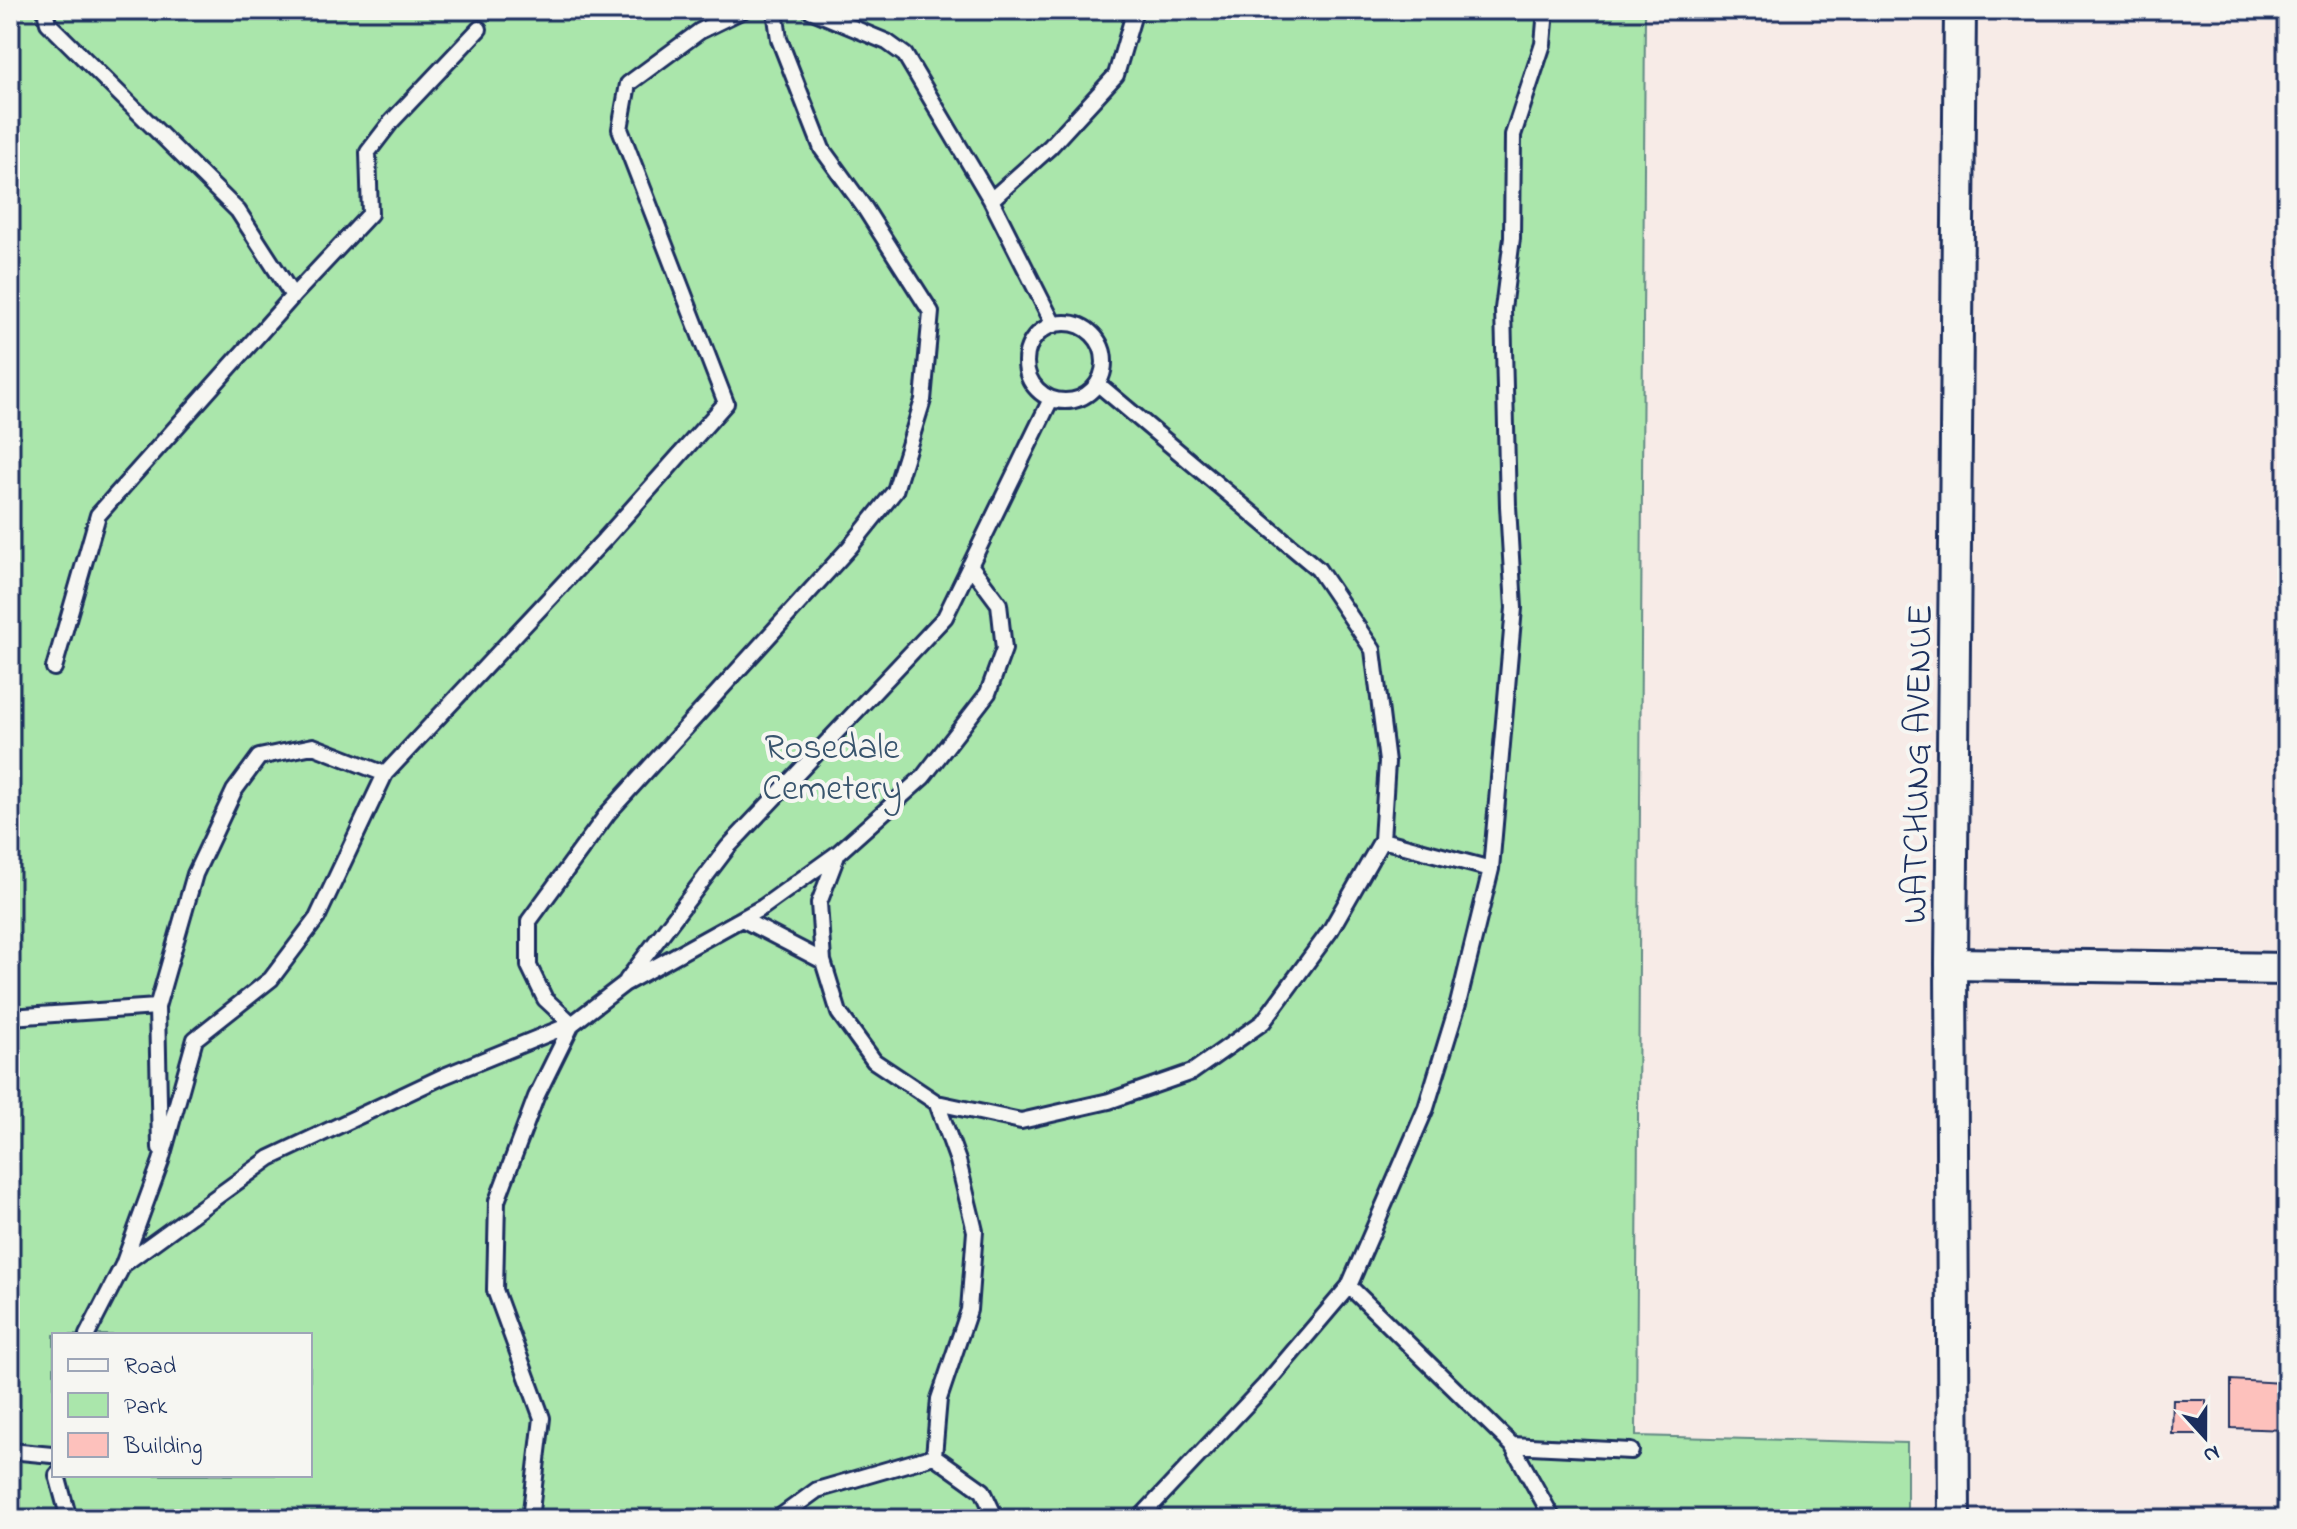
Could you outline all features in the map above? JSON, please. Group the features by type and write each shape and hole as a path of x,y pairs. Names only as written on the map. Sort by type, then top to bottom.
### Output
{"street":[{"name":"WATCHUNG AVENUE","path":"1954,1519 1951,964 1960,10"},
{"path":"1951,964 2287,969"}],"lane":[{"path":"45,10 48,23 238,211 293,296"},
{"path":"88,1333 123,1265 161,1161 195,1039 271,979 317,918 385,774 604,540 726,403 620,129 628,84 700,31 743,10"},
{"path":"572,1024 545,999 529,966 529,921 608,813 850,547 895,491 923,400 931,312 864,207 822,149 779,39 775,10"},
{"path":"810,10 887,42 905,55 991,200 1054,325"},
{"path":"991,200 1050,147 1116,75 1135,10"},
{"path":"1139,1519 1265,1385 1349,1286 1426,1108 1458,1004 1491,869 1514,608 1503,309 1512,238 1513,135 1543,44 1546,10"},
{"path":"54,668 98,515 370,214 368,152 391,122 479,29"},
{"path":"1054,325 1081,327 1092,334 1104,358 1098,384 1076,400 1051,399 1033,384 1026,361 1034,338 1054,325"},
{"path":"838,853 819,903 823,961 839,1013 874,1061 937,1103 1021,1121 1109,1101 1192,1072 1263,1022 1330,931 1382,840 1387,762 1373,650 1318,569 1098,384"},
{"path":"624,984 728,847 945,617 1051,399"},
{"path":"123,1265 270,1158 444,1076 572,1024 624,984 763,907 838,853 923,777 988,693 1004,649 999,604 970,565"},
{"path":"161,1161 157,1007 195,874 234,791 259,757 313,746 385,774"},
{"path":"1382,840 1491,869"},
{"path":"742,919 823,961"},
{"path":"10,1017 157,1007"},
{"path":"530,1519 542,1418 495,1290 497,1201 536,1097 572,1024"},
{"path":"934,1456 939,1399 969,1310 975,1231 958,1161 937,1103"},
{"path":"1349,1286 1512,1445 1553,1519"},
{"path":"1512,1445 1631,1451"},
{"path":"10,1451 52,1455"},
{"path":"777,1519 817,1490 934,1456"},
{"path":"934,1456 983,1491 996,1519"},
{"path":"58,1477 69,1519"}],"green space":[{"name":"Rosedale Cemetery","path":"10,10 1645,10 1636,1436 1907,1443 1907,1519 10,1519"}],"building":[{"path":"2283,1367 2287,1367 2287,1430 2231,1428 2231,1380 2282,1383"},
{"path":"2173,1400 2206,1400 2207,1434 2172,1434"}]}
